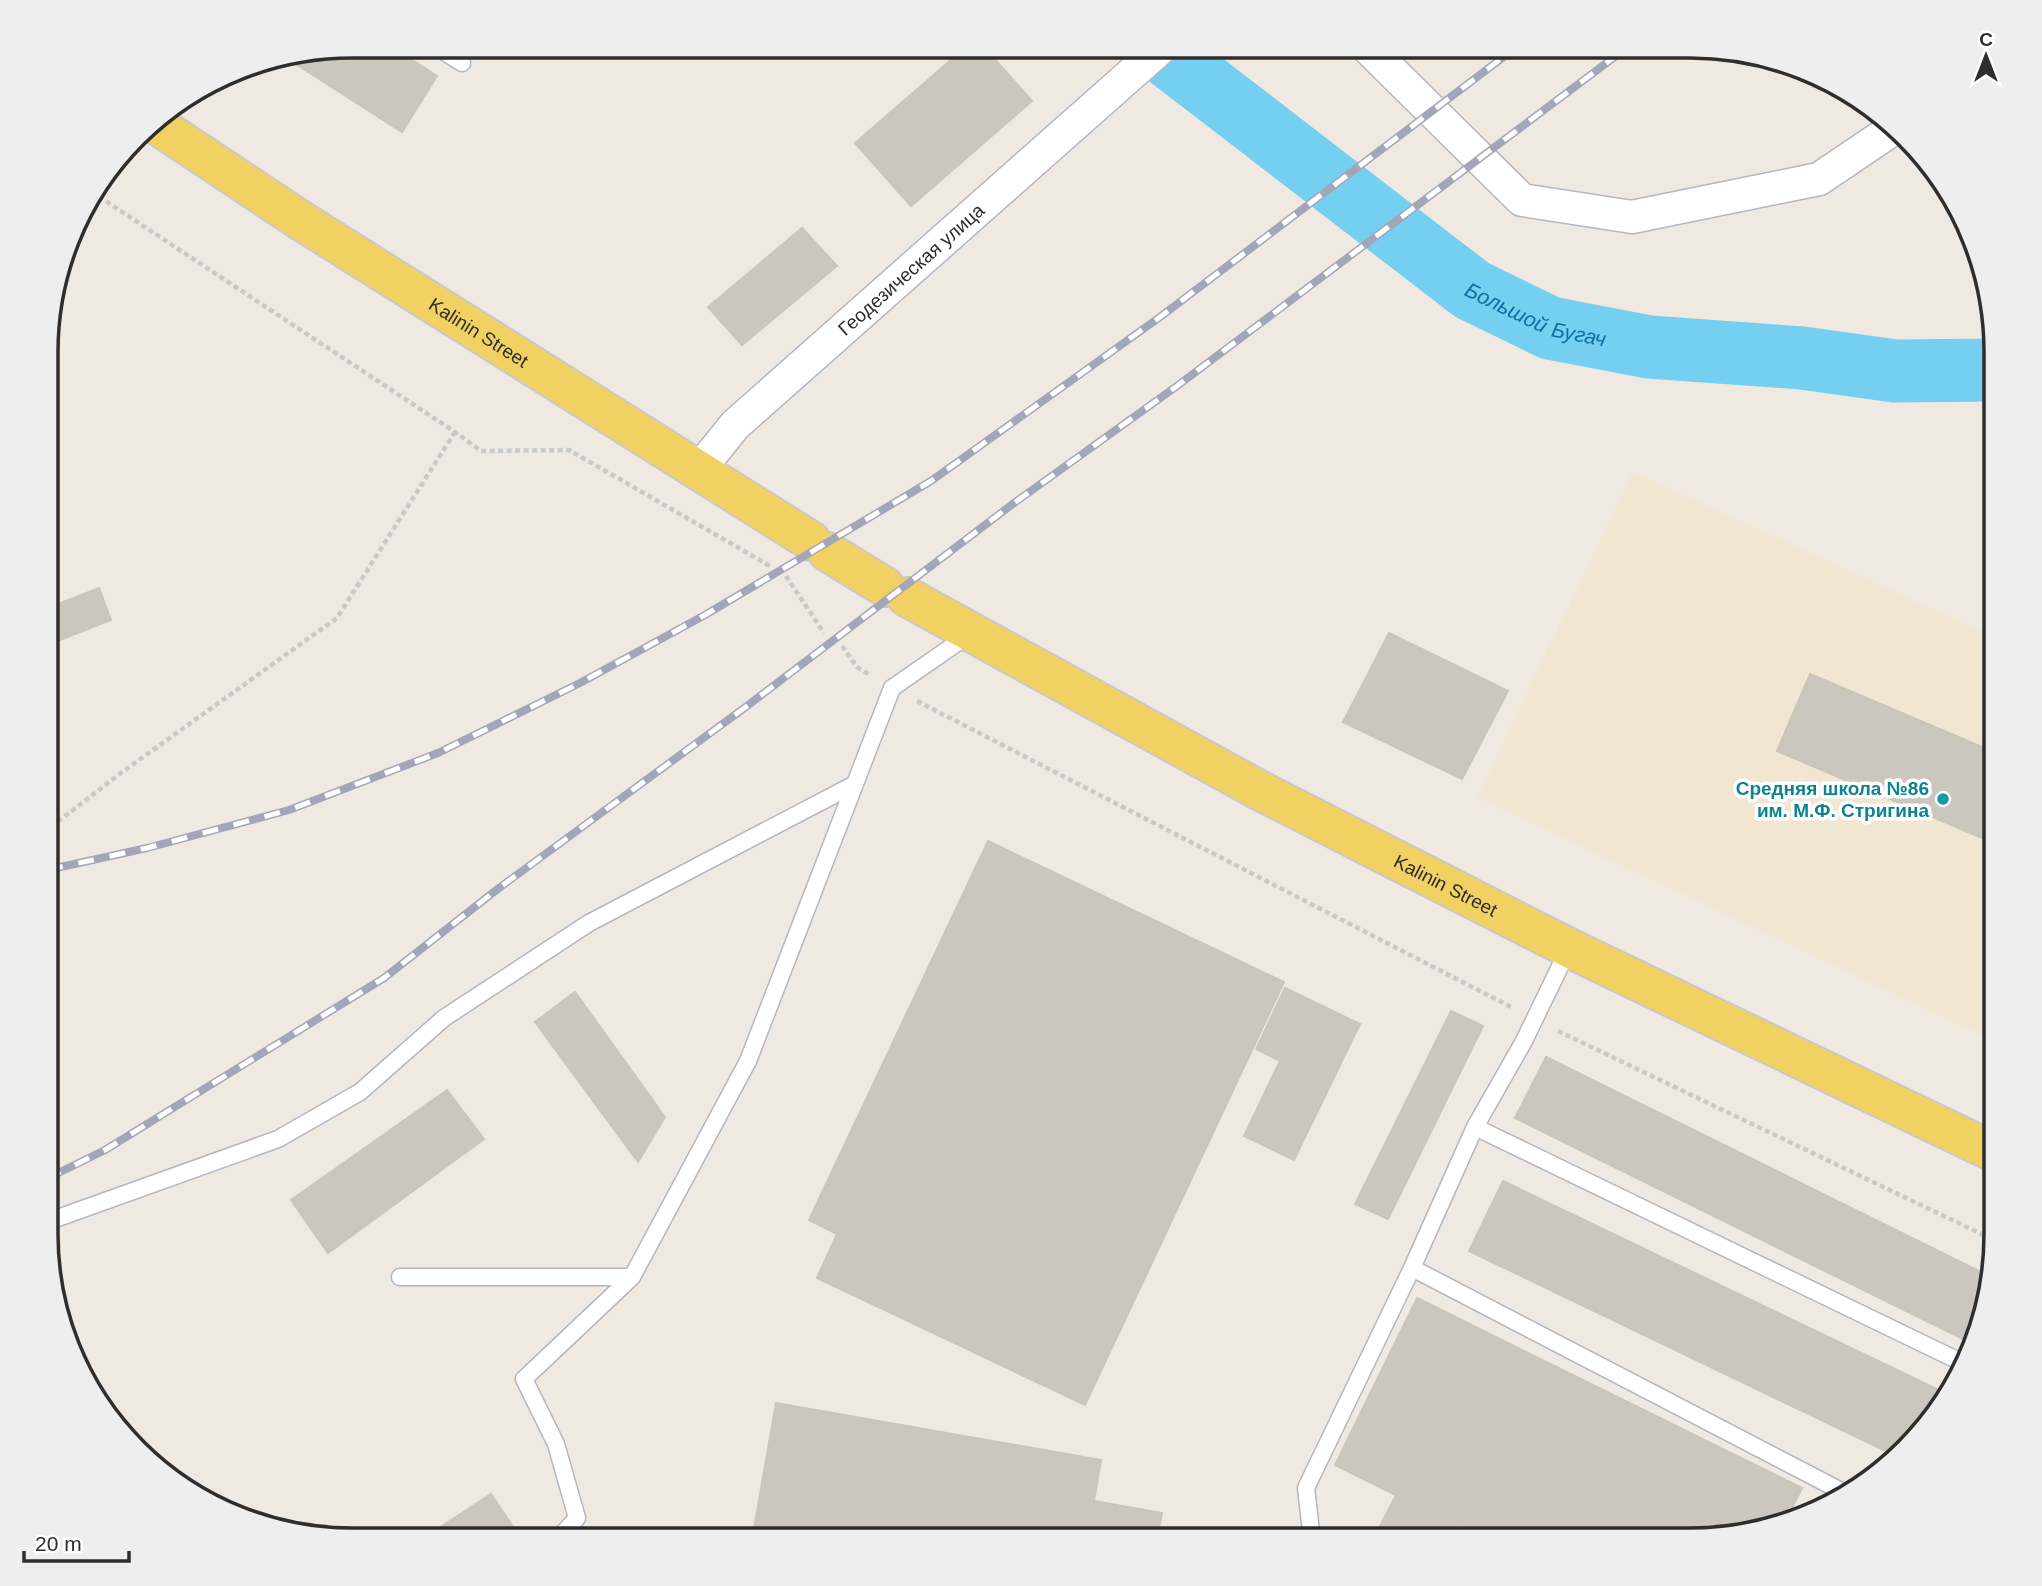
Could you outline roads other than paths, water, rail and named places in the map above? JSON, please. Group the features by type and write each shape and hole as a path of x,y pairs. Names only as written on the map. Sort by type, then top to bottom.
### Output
{"main road":[{"name":"Kalinin Street","path":"162,128 300,220 698,471 896,592 1259,790 1569,948 1984,1147"}],"street":[{"name":"Геодезическая улица","path":"698,471 736,425 1150,58"},
{"path":"1378,58 1522,200 1632,217 1819,179 1887,133"}],"lane":[{"path":"454,58 462,63"},
{"path":"568,1528 577,1518 556,1444 524,1379 632,1277 748,1061 892,688 972,633"},
{"path":"58,1218 278,1139 360,1092 444,1018 589,923 855,784"},
{"path":"1311,1528 1306,1488 1412,1268 1475,1128 1524,1041 1569,948"},
{"path":"1475,1128 1956,1360"},
{"path":"1412,1268 1837,1489"},
{"path":"400,1277 632,1277"}],"waterway":[{"name":"Большой Бугач","path":"1171,58 1472,290 1550,328 1649,347 1802,358 1895,371 1984,370"}],"railway":[{"path":"58,868 147,848 289,810 438,753 580,683 705,615 931,481 1160,317 1502,58"},
{"path":"58,1173 105,1150 384,978 499,888 747,706 1010,506 1177,386 1613,58"}],"place":[{"name":"Средняя школа №86 им. М.Ф. Стригина","path":"1943,799"}]}
